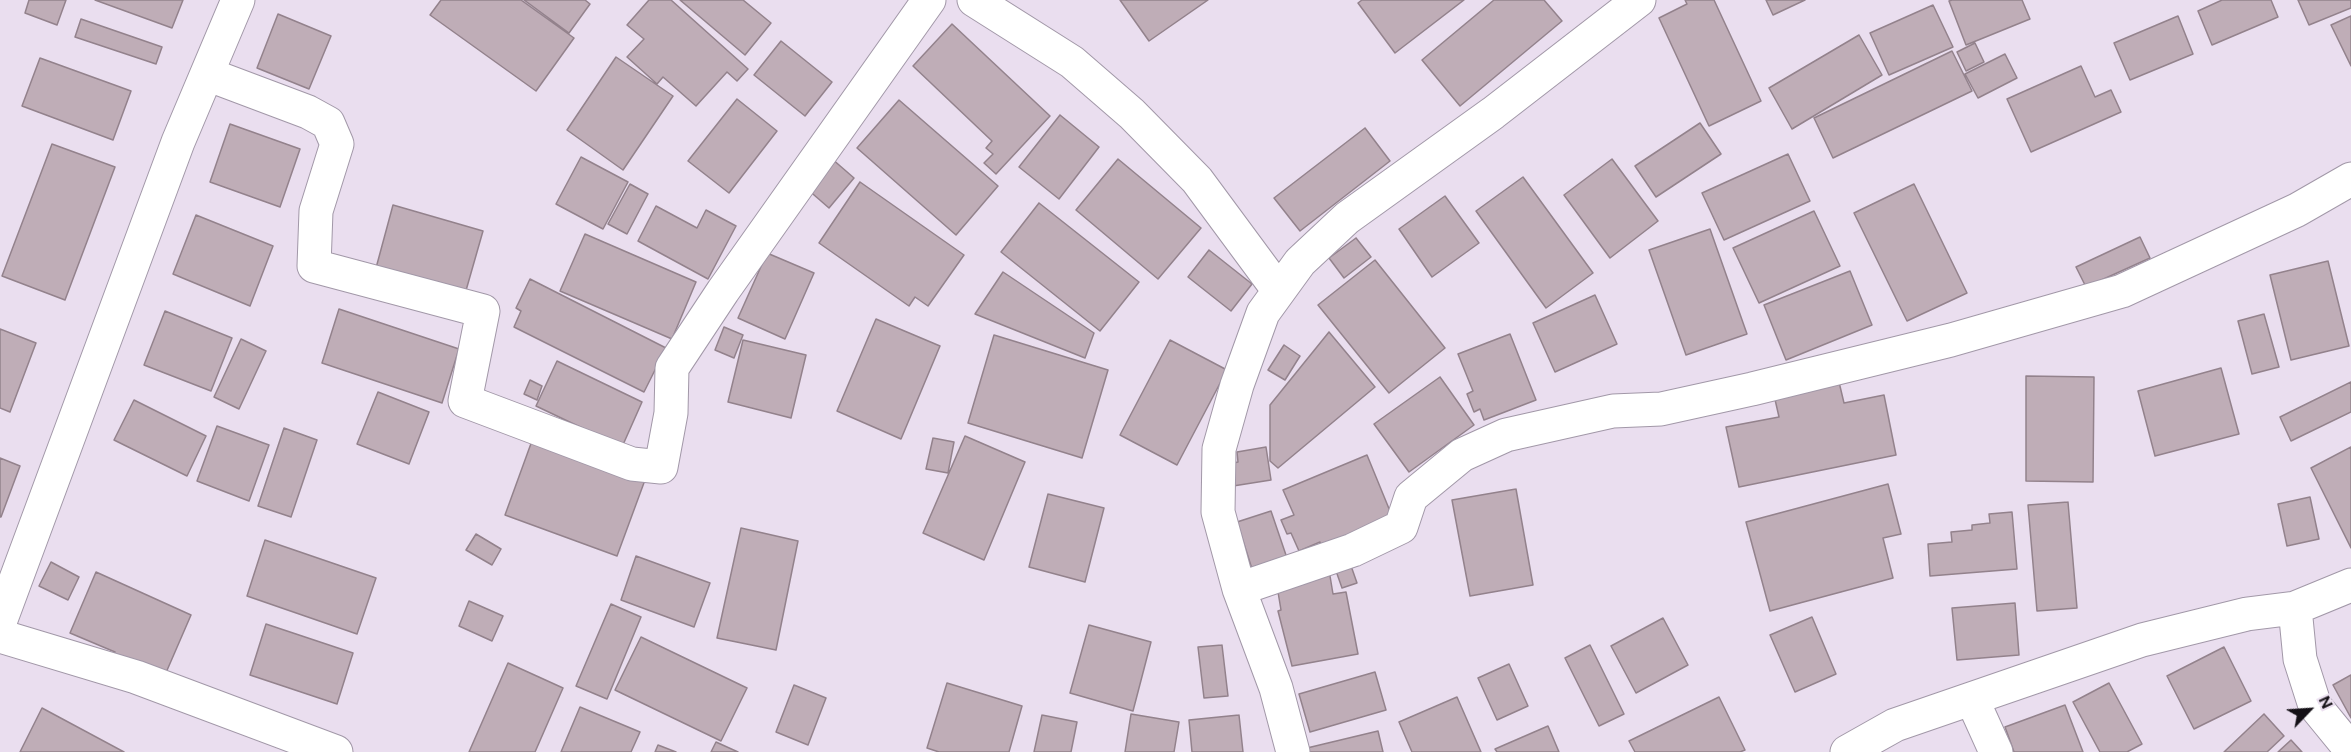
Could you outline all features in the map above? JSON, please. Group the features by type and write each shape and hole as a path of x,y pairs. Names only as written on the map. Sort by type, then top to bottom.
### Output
{"street":[{"path":"0,622 178,142 238,0"},
{"path":"207,74 308,112 328,123 337,144 316,212 314,266 483,311 465,401 632,464 661,467 670,413 672,368 723,291 929,0"},
{"path":"974,0 1072,62 1132,114 1197,180 1279,291"},
{"path":"1293,752 1276,688 1239,589 1218,512 1219,449 1237,385 1263,313 1300,262 1347,218 1493,113 1622,4"},
{"path":"1239,589 1353,550 1401,526 1411,497 1462,455 1506,435 1612,411 1661,409 1752,389 1951,340 2122,291 2297,210 2351,179"},
{"path":"1847,752 1895,725 2142,640 2247,614 2295,608 2351,585"},
{"path":"2295,608 2300,659 2315,706 2351,750"},
{"path":"0,636 136,677 336,752"},
{"path":"1972,699 1996,752"}],"building":[{"path":"29,0 66,0 57,25 25,13"},
{"path":"95,0 183,0 172,28"},
{"path":"441,0 521,0 574,38 536,91 430,15"},
{"path":"524,0 585,0 590,4 569,33"},
{"path":"649,0 671,0 748,69 737,81 727,72 696,106 663,77 657,84 627,57 644,39 627,25"},
{"path":"680,0 743,0 771,23 745,55"},
{"path":"1120,0 1208,0 1149,41"},
{"path":"1362,0 1464,0 1395,53 1358,3"},
{"path":"1494,0 1544,0 1562,21 1460,106 1422,60"},
{"path":"1685,0 1714,0 1761,101 1709,126 1659,18 1687,4"},
{"path":"1766,0 1805,0 1773,15"},
{"path":"2022,0 2030,19 1966,45 1949,1"},
{"path":"2222,0 2271,0 2278,17 2212,45 2198,11"},
{"path":"2298,0 2351,0 2351,8 2309,25"},
{"path":"1933,5 1953,47 1889,75 1870,33"},
{"path":"278,14 331,36 309,89 257,68"},
{"path":"2178,16 2193,54 2130,80 2114,43"},
{"path":"2351,16 2351,66 2331,25"},
{"path":"81,19 162,47 156,64 75,37"},
{"path":"952,24 1050,116 996,174 984,163 993,154 986,148 992,141 913,66"},
{"path":"1859,35 1882,75 1792,129 1769,88"},
{"path":"781,41 832,82 805,116 754,75"},
{"path":"1975,43 1984,62 1966,71 1957,52"},
{"path":"1952,51 1972,91 1833,158 1814,118"},
{"path":"2005,54 2017,78 1978,98 1965,74"},
{"path":"616,57 673,96 623,170 567,130"},
{"path":"40,58 131,91 113,140 22,106"},
{"path":"2081,66 2095,97 2111,90 2121,112 2031,152 2007,99"},
{"path":"737,99 777,131 729,193 688,161"},
{"path":"899,100 998,186 956,235 857,148"},
{"path":"1060,115 1099,147 1059,199 1019,167"},
{"path":"1700,123 1721,154 1656,197 1635,166"},
{"path":"230,124 300,149 280,207 210,182"},
{"path":"1365,128 1390,161 1300,231 1274,198"},
{"path":"52,144 115,167 65,300 2,276"},
{"path":"1788,154 1810,201 1724,240 1702,193"},
{"path":"581,157 628,182 603,229 556,204"},
{"path":"831,158 854,178 829,208 806,188"},
{"path":"1118,159 1201,228 1158,279 1076,210"},
{"path":"1612,159 1658,221 1610,258 1564,195"},
{"path":"1523,177 1593,273 1546,308 1476,211"},
{"path":"860,182 964,255 928,306 915,297 909,306 819,243"},
{"path":"630,184 648,194 627,234 608,224"},
{"path":"1914,184 1967,293 1907,321 1854,213"},
{"path":"1445,196 1479,243 1432,277 1399,229"},
{"path":"1039,203 1139,282 1100,331 1001,252"},
{"path":"393,205 483,231 465,294 376,268"},
{"path":"656,206 697,228 706,210 736,226 708,279 638,241"},
{"path":"1814,211 1840,266 1759,303 1733,248"},
{"path":"196,215 273,246 250,306 173,274"},
{"path":"1710,229 1747,334 1686,355 1649,250"},
{"path":"585,234 696,282 672,339 560,291"},
{"path":"2140,237 2150,258 2086,287 2076,267"},
{"path":"1356,238 1371,257 1344,278 1329,258"},
{"path":"1209,250 1252,284 1231,311 1188,277"},
{"path":"767,253 814,273 785,339 738,318"},
{"path":"1375,260 1445,348 1389,393 1318,305"},
{"path":"2328,261 2349,346 2291,360 2270,275"},
{"path":"1850,271 1872,325 1786,360 1764,305"},
{"path":"1003,272 1094,333 1085,358 975,314"},
{"path":"530,279 666,348 644,392 514,327 521,311 516,308"},
{"path":"1595,295 1617,344 1555,372 1533,323"},
{"path":"339,309 459,349 442,403 322,363"},
{"path":"165,311 232,338 211,391 144,365"},
{"path":"2264,314 2279,367 2252,374 2238,321"},
{"path":"876,319 940,346 901,439 837,411"},
{"path":"724,327 743,335 734,358 715,350"},
{"path":"0,329 36,343 10,412 0,408"},
{"path":"1329,332 1375,387 1278,468 1270,461 1270,405"},
{"path":"1510,334 1536,400 1484,420 1480,409 1474,412 1467,394 1473,391 1458,354"},
{"path":"994,335 1108,370 1082,458 968,423"},
{"path":"241,339 266,351 239,409 214,397"},
{"path":"743,340 806,355 791,418 728,402"},
{"path":"1170,340 1227,370 1177,465 1120,435"},
{"path":"1284,345 1300,356 1285,380 1268,370"},
{"path":"557,361 642,402 622,447 536,406"},
{"path":"2221,368 2239,434 2155,456 2138,391"},
{"path":"2026,376 2094,377 2093,482 2026,481"},
{"path":"1440,377 1474,425 1409,472 1374,424"},
{"path":"530,380 542,386 537,400 524,394"},
{"path":"1839,382 1844,403 1884,395 1896,455 1739,487 1726,427 1779,417 1774,395"},
{"path":"2351,382 2351,412 2291,441 2280,417"},
{"path":"378,392 429,412 409,464 357,444"},
{"path":"134,400 206,436 187,476 114,440"},
{"path":"217,426 269,445 249,501 197,481"},
{"path":"284,428 317,440 291,517 258,506"},
{"path":"965,436 1025,462 984,560 923,533"},
{"path":"533,438 645,480 617,556 505,515"},
{"path":"933,438 954,442 948,473 926,469"},
{"path":"1266,447 1271,480 1233,486 1229,464 1238,462 1237,452"},
{"path":"2351,447 2351,548 2311,468"},
{"path":"1367,455 1392,516 1323,551 1320,542 1299,551 1291,533 1287,534 1281,520 1294,515 1283,490"},
{"path":"0,458 20,466 1,517 0,517"},
{"path":"1888,484 1901,534 1883,538 1893,578 1770,611 1746,522"},
{"path":"1516,489 1533,585 1470,596 1452,500"},
{"path":"1048,494 1104,508 1085,582 1029,567"},
{"path":"2310,497 2319,539 2287,546 2278,504"},
{"path":"2068,502 2077,608 2037,611 2028,505"},
{"path":"1271,511 1288,561 1253,572 1237,522"},
{"path":"2012,512 2017,569 1930,576 1928,544 1952,542 1951,532 1972,530 1972,525 1990,523 1989,514"},
{"path":"741,528 798,541 776,650 717,638"},
{"path":"476,534 501,549 492,565 466,550"},
{"path":"265,540 376,578 357,634 247,596"},
{"path":"636,556 710,583 694,627 621,600"},
{"path":"51,562 79,577 68,600 39,586"},
{"path":"1350,563 1357,583 1342,588 1335,568"},
{"path":"1329,570 1333,594 1346,592 1358,654 1292,666 1278,611 1281,610 1276,580"},
{"path":"96,572 191,615 165,675 111,661 115,652 70,633"},
{"path":"469,601 503,616 492,641 459,626"},
{"path":"2015,603 2019,655 1957,660 1952,608"},
{"path":"611,604 641,617 607,699 576,686"},
{"path":"1812,617 1836,674 1795,692 1770,635"},
{"path":"1663,618 1688,665 1636,693 1611,646"},
{"path":"266,624 353,653 337,704 250,675"},
{"path":"1089,625 1151,642 1133,711 1070,693"},
{"path":"641,637 747,688 721,741 615,690"},
{"path":"1222,645 1228,696 1204,698 1198,647"},
{"path":"1590,645 1624,714 1599,726 1565,658"},
{"path":"2224,647 2251,701 2194,729 2167,676"},
{"path":"508,663 563,688 535,752 469,752"},
{"path":"1509,664 1528,706 1497,720 1478,678"},
{"path":"1375,672 1386,710 1310,732 1299,694"},
{"path":"2351,675 2351,718 2333,685"},
{"path":"947,683 1022,706 1009,752 939,752 927,748"},
{"path":"2109,683 2142,744 2127,752 2100,752 2073,702"},
{"path":"794,685 826,698 808,745 776,732"},
{"path":"1457,697 1481,752 1412,752 1399,722"},
{"path":"1719,697 1745,750 1740,752 1635,752 1629,741"},
{"path":"2065,705 2083,752 2014,752 2005,727"},
{"path":"580,707 640,732 631,752 561,752"},
{"path":"42,708 124,752 20,752"},
{"path":"1131,714 1179,722 1174,752 1125,752"},
{"path":"2264,714 2284,736 2267,752 2224,752"},
{"path":"1042,715 1077,722 1071,752 1034,752"},
{"path":"1239,715 1243,752 1192,752 1189,720"},
{"path":"1548,726 1559,752 1497,752 1495,749"},
{"path":"1378,731 1383,752 1308,752 1307,748"},
{"path":"2291,740 2302,752 2278,752"},
{"path":"716,742 738,752 711,752"},
{"path":"658,745 676,752 655,752"}]}
